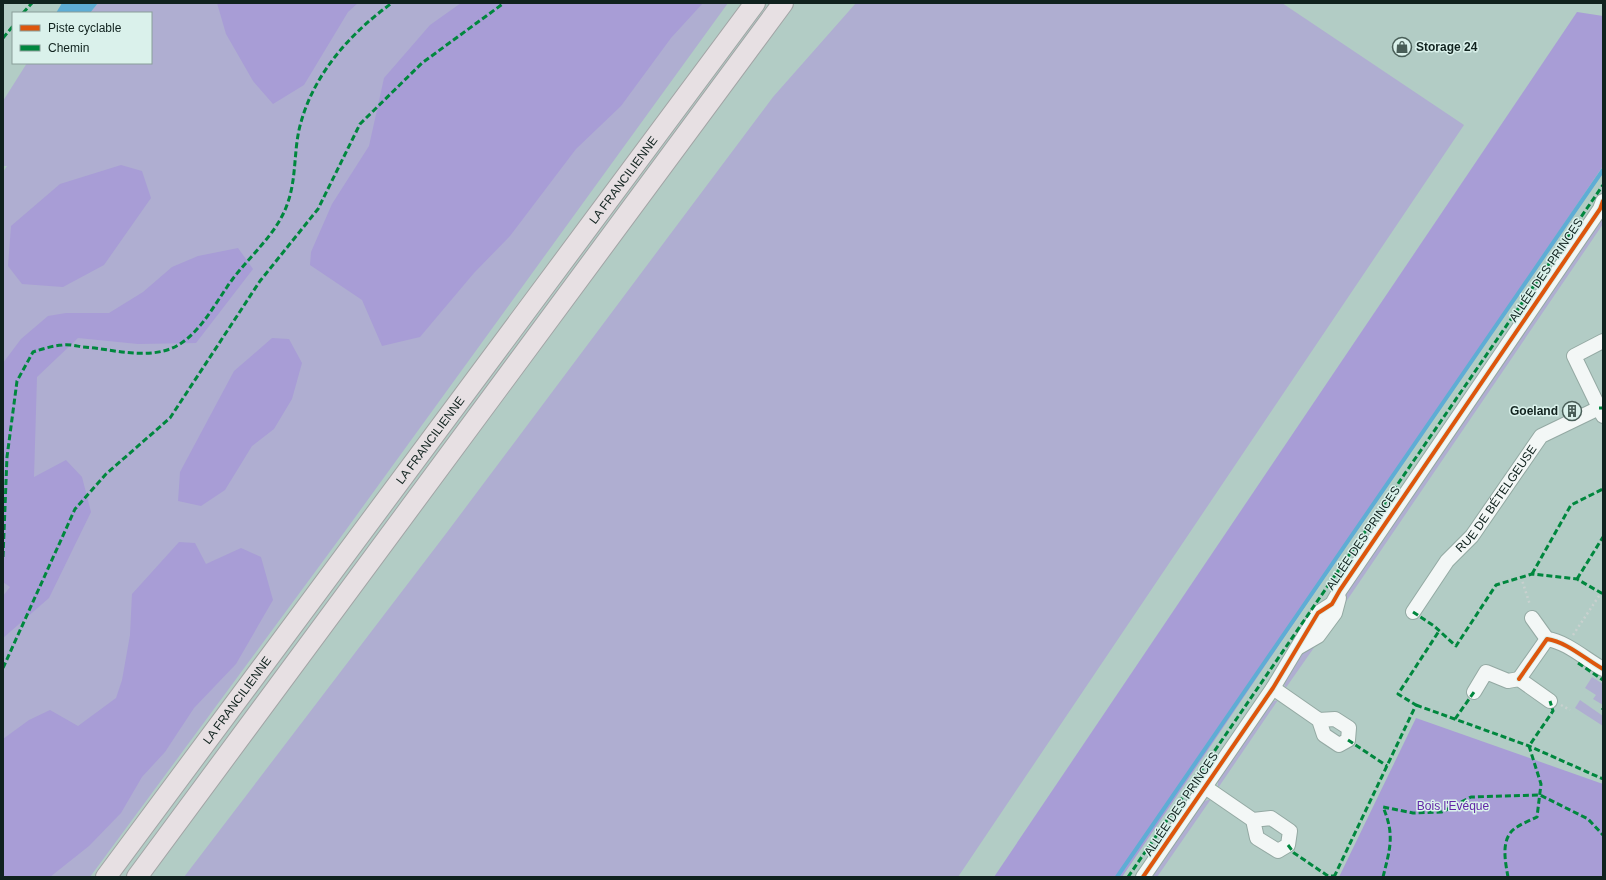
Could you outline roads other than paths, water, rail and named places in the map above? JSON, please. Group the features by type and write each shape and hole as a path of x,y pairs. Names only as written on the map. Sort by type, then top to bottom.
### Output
{"highway":[{"path":"722,46 725,24 740,3"},
{"name":"LA FRANCILIENNE","path":"106,877 755,3"},
{"name":"LA FRANCILIENNE","path":"137,877 783,3"}],"street":[{"name":"ALLÉE DES PRINCES","path":"1144,877 1299,647 1318,636 1334,613 1341,592 1340,590 1602,205"},
{"path":"1601,412 1574,356 1603,341"},
{"name":"RUE DE BÉTELGEUSE","path":"1413,612 1447,561 1472,536 1541,436 1601,412"},
{"path":"1532,618 1547,639 1555,640 1603,669"},
{"path":"1474,692 1486,672 1508,682 1519,679 1547,639"},
{"path":"1519,679 1550,702"},
{"path":"1272,688 1319,720"},
{"path":"1205,787 1253,820"}],"waterway":[{"path":"1117,877 1603,170"}],"place":[{"name":"Storage 24","path":"1402,47"},
{"name":"Goeland","path":"1572,411"}],"park label":[{"name":"Bois l'Evéque","path":"1453,806"}]}
